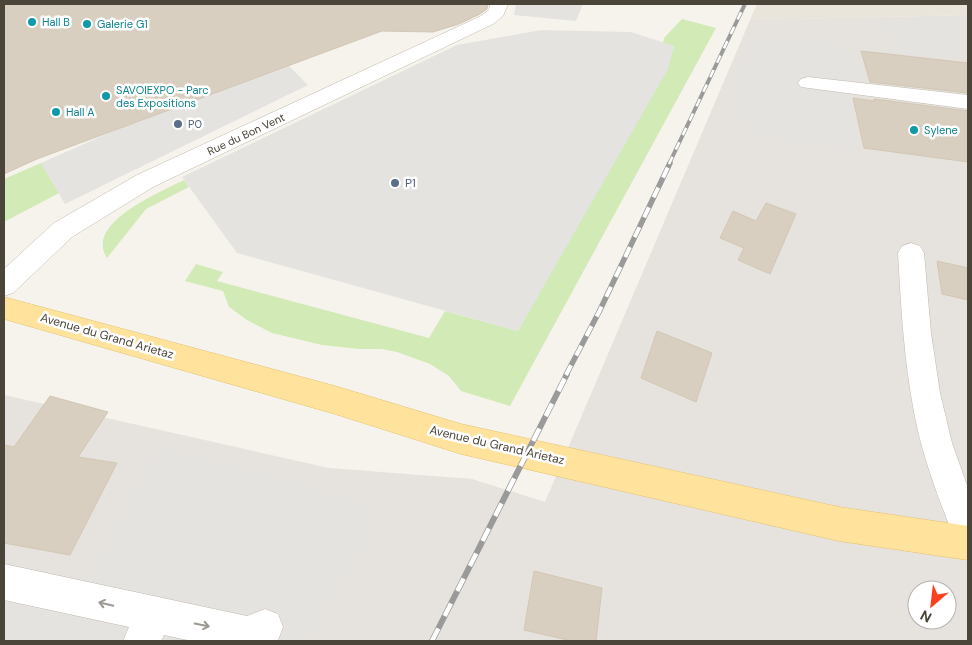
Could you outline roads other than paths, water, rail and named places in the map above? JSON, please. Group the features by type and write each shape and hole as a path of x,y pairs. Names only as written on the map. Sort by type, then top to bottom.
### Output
{"main road":[{"name":"Avenue du Grand Arietaz","path":"4,308 335,400 462,438 839,524 968,543"}],"street":[{"name":"Rue du Bon Vent","path":"4,285 63,230 145,181 487,20 497,12 499,4"},
{"path":"808,82 968,102"},
{"path":"911,253 916,332 930,414 950,484 968,530"},
{"path":"4,582 148,628 248,635 264,627"}],"railway":[{"path":"669,164 745,4"},
{"path":"566,375 599,312 670,163"},
{"path":"432,641 567,374"}],"place":[{"name":"Hall B","path":"32,22"},
{"name":"Galerie G1","path":"87,24"},
{"name":"SAVOIEXPO - Parc des Expositions","path":"106,96"},
{"name":"Hall A","path":"56,112"},
{"name":"P0","path":"178,124"},
{"name":"Sylene","path":"914,130"},
{"name":"P1","path":"395,183"}]}
